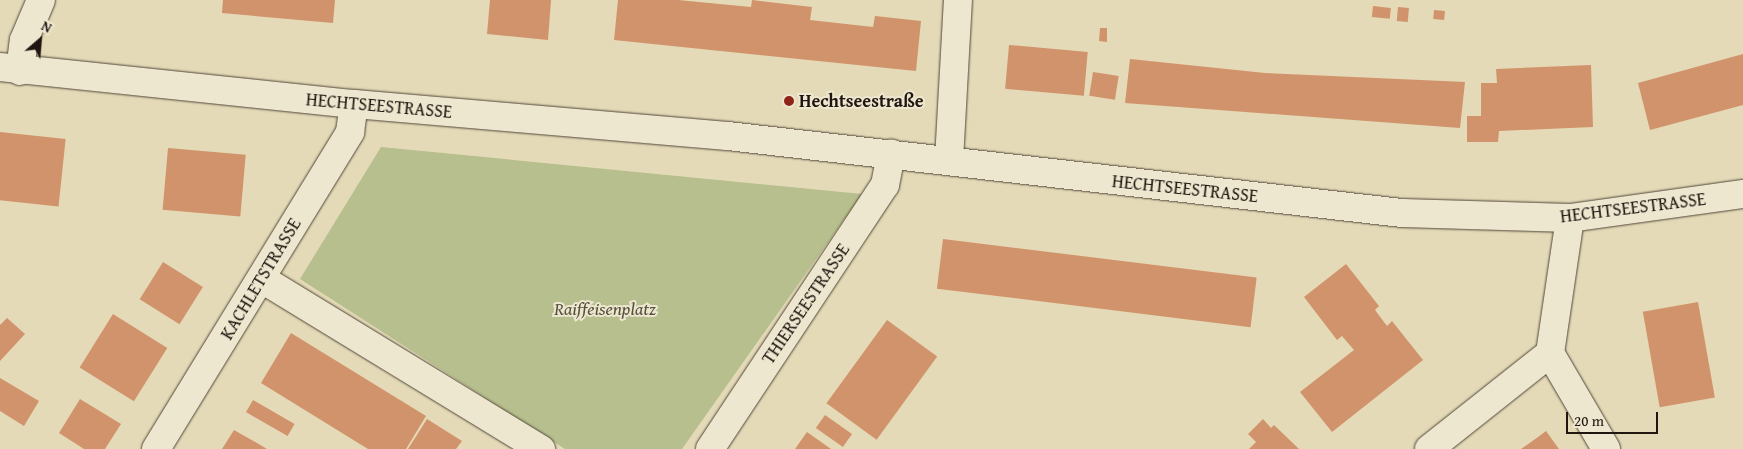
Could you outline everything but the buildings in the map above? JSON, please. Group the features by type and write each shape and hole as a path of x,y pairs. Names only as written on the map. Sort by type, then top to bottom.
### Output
{"street":[{"path":"10,69 41,0"},
{"path":"949,160 958,0"},
{"name":"HECHTSEESTRASSE","path":"10,69 354,104 728,136 1402,213 1570,218 1743,194"},
{"name":"KACHLETSTRASSE","path":"156,449 262,279 350,132 354,104"},
{"name":"THIERSEESTRASSE","path":"710,449 885,185 891,154"},
{"path":"1570,218 1550,354 1606,449"},
{"path":"262,279 541,449"},
{"path":"1428,449 1550,354"}],"green space":[{"name":"Raiffeisenplatz","path":"381,147 862,194 682,449 565,449 300,279"}],"place":[{"name":"Hechtseestraße","path":"789,101"}]}
